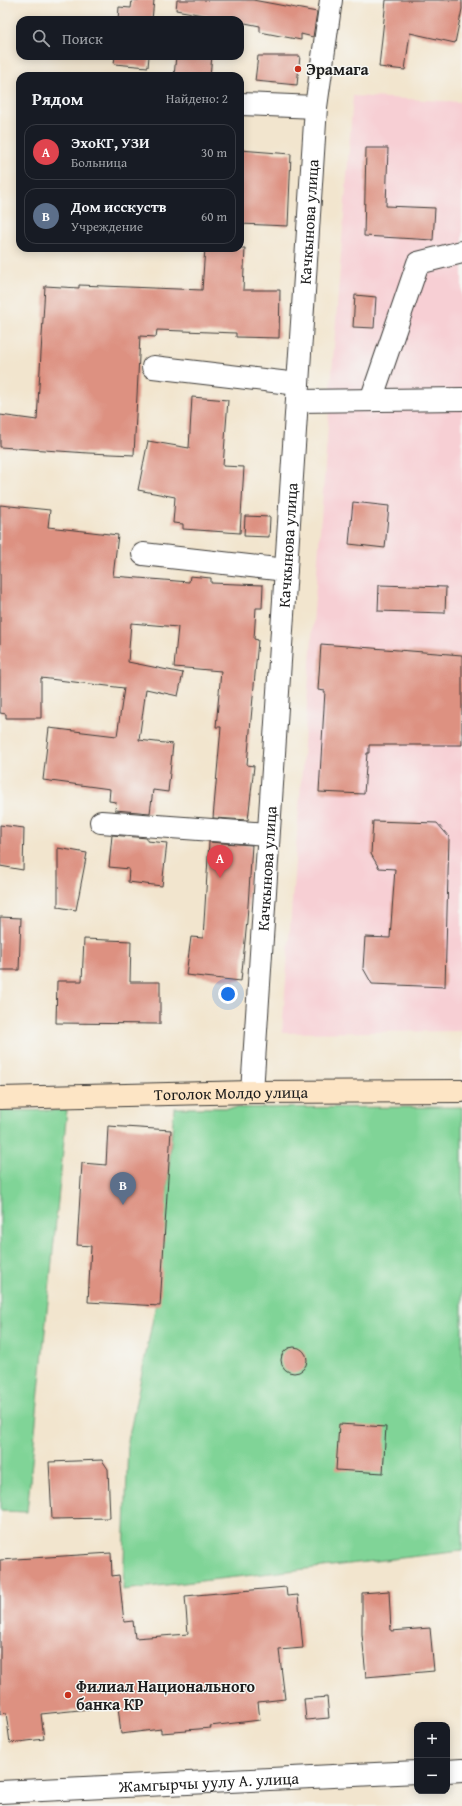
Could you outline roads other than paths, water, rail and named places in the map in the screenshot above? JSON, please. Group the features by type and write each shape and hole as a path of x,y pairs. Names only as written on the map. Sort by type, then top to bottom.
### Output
{"street":[{"name":"Качкынова улица","path":"252,1092 316,107 331,0"},
{"path":"244,104 316,107"},
{"path":"371,400 418,263 462,252"},
{"path":"153,367 297,393 371,400 462,399"},
{"path":"144,554 286,570"},
{"path":"101,822 268,834"},
{"name":"Тоголок Молдо улица","path":"0,1098 252,1092 462,1091"},
{"path":"450,1771 462,1770"},
{"name":"Жамгырчы уулу А. улица","path":"0,1792 414,1772"}],"place":[{"name":"Эрамага","path":"298,69"},
{"name":"ЭхоКГ, УЗИ","path":"220,878"},
{"name":"Дом исскуств","path":"123,1205"},
{"name":"Филиал Национального банка КР","path":"68,1695"}]}
